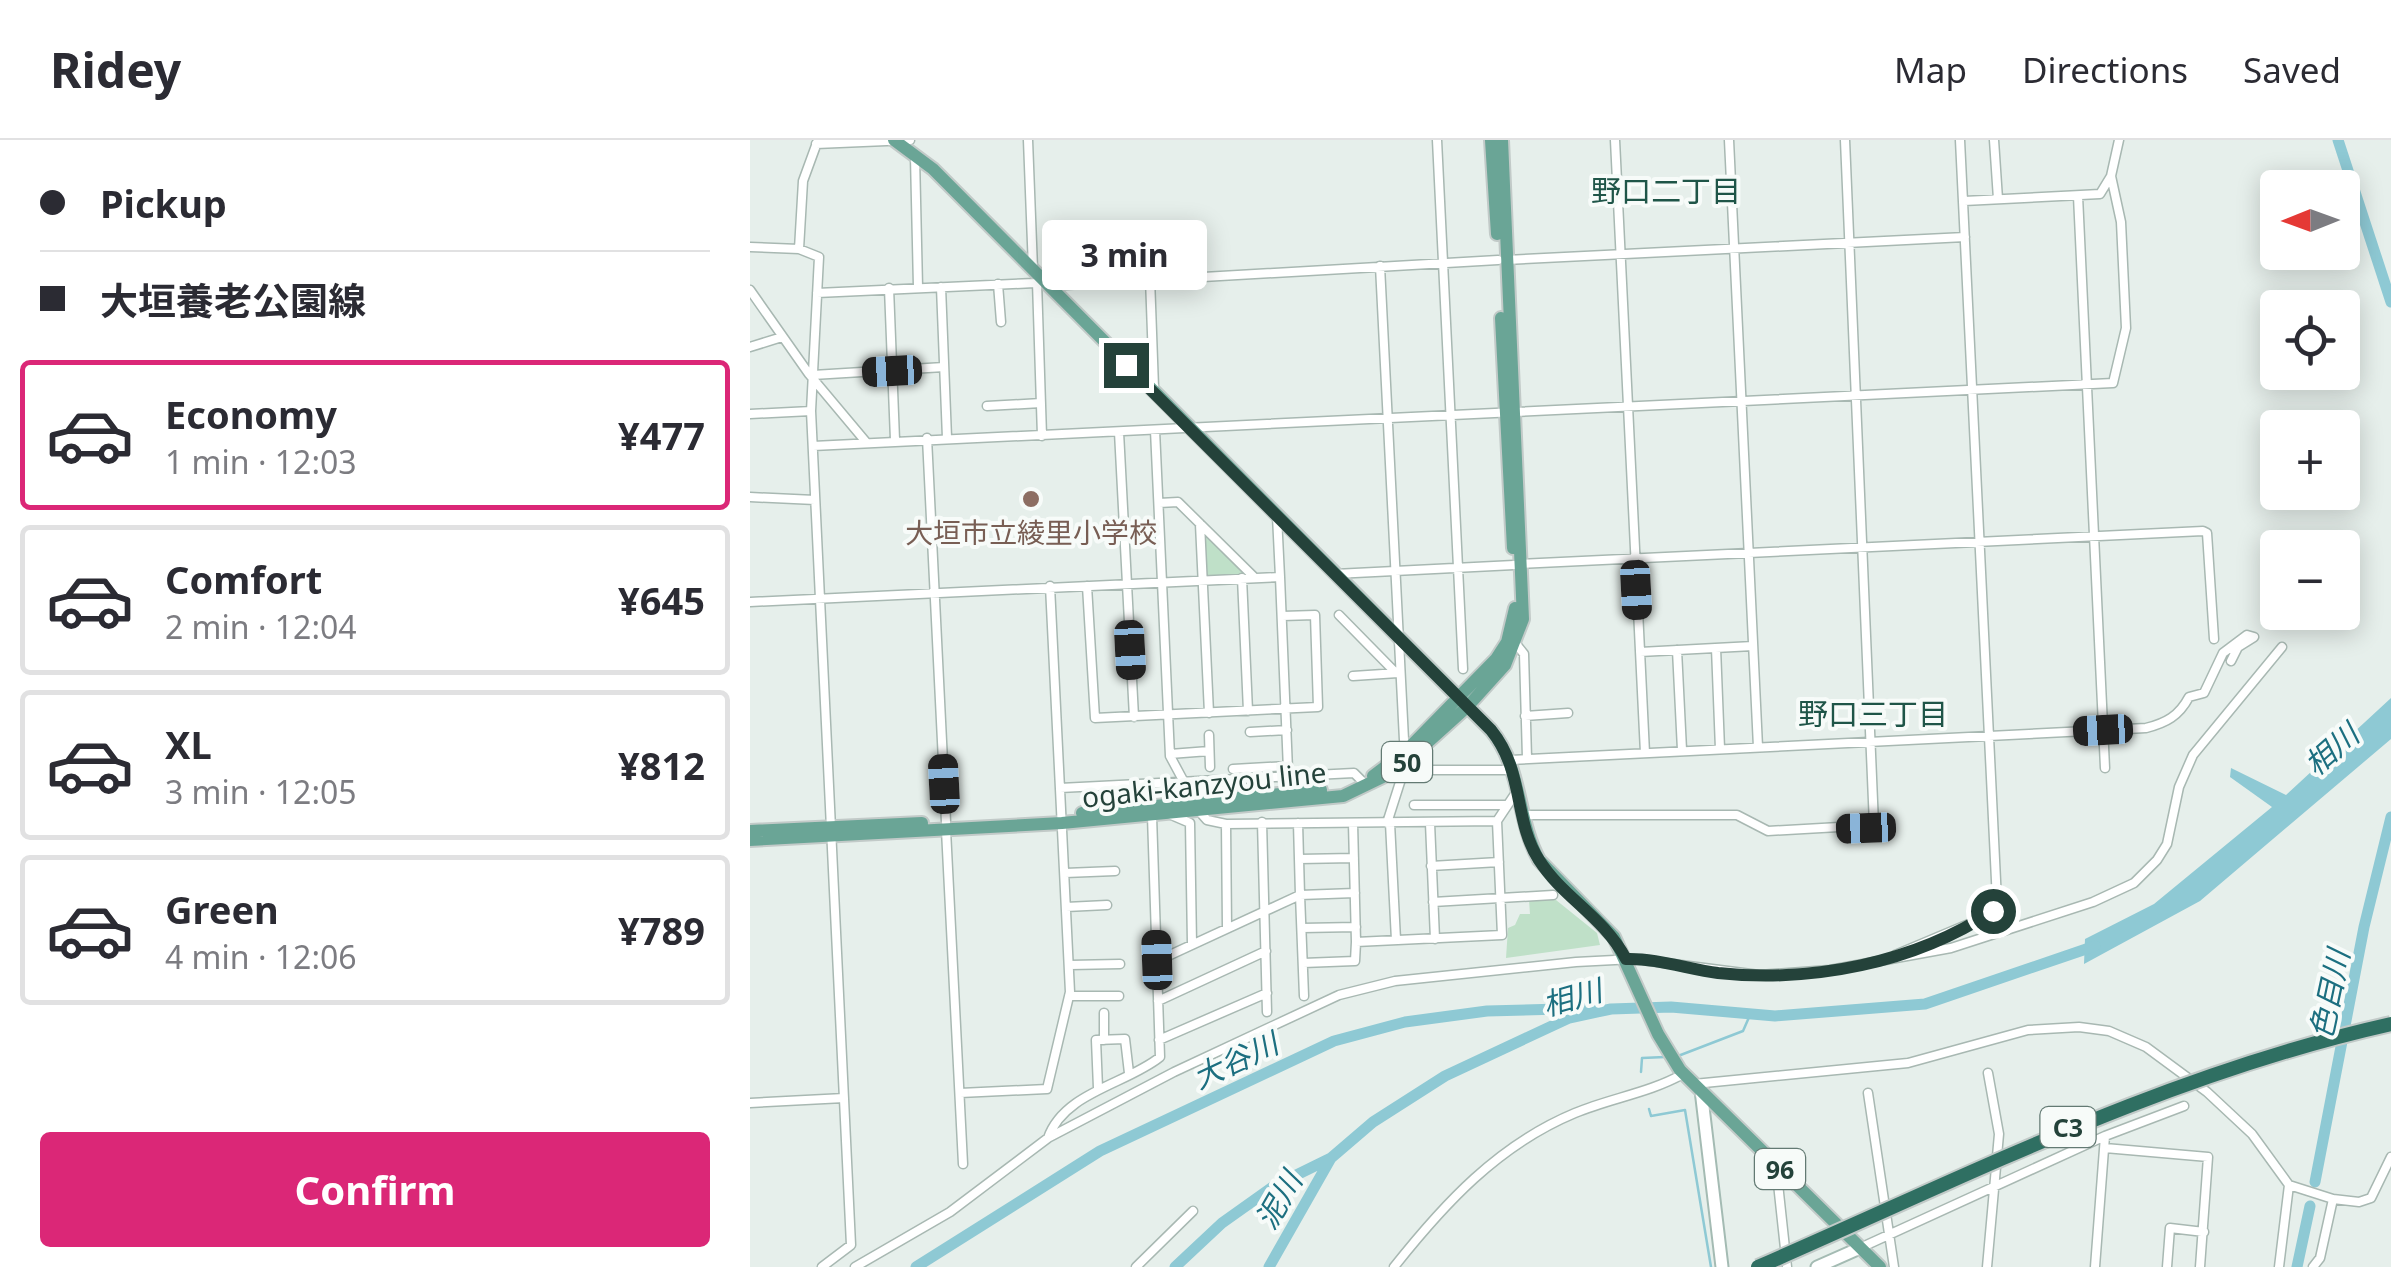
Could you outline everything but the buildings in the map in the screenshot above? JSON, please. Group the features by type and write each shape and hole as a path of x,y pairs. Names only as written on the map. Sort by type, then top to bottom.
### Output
{"highway":[{"name":"C3","path":"1758,1267 2107,1111 2260,1058 2391,1024"}],"main road":[{"name":"ogaki-kanzyou line","path":"1061,819 1169,814 1341,788 1362,781 1406,751 1506,665 1522,620 1502,260 1491,140"},
{"name":"ogaki-kanzyou line","path":"1502,140 1502,260"},
{"name":"96","path":"901,141 1504,746 1513,765 1539,860 1598,918 1627,961 1658,1034 1690,1079 1880,1267"},
{"name":"ogaki-kanzyou line","path":"750,831 946,826 1343,796 1379,781 1410,760 1463,701 1507,642 1514,617 1518,564"},
{"name":"ogaki-kanzyou line","path":"750,840 830,831"}],"street":[{"path":"1028,140 1039,279 1042,436"},
{"path":"1437,140 1463,669"},
{"path":"1614,140 1645,752"},
{"path":"1729,140 1758,747"},
{"path":"1525,816 1737,815 1768,831 1866,828 1876,821 1845,140"},
{"path":"1892,960 1993,911 1997,901 1960,140"},
{"path":"1994,140 1998,200"},
{"path":"1964,201 2103,193 2111,176 2118,140"},
{"path":"799,249 803,182 817,142 901,141"},
{"path":"915,154 918,287"},
{"path":"812,446 2117,380 2126,328 2122,234 2111,176"},
{"path":"2078,196 2105,768"},
{"path":"816,293 1039,279 1150,278 1965,238"},
{"path":"750,248 799,249 819,257 812,446 850,1245 822,1267"},
{"path":"1380,266 1404,740"},
{"path":"1150,278 1152,392"},
{"path":"998,284 1001,322"},
{"path":"940,287 947,438"},
{"path":"889,288 895,440"},
{"path":"750,290 866,442"},
{"path":"750,347 782,336"},
{"path":"813,375 944,368"},
{"path":"987,406 1041,404"},
{"path":"750,414 811,411"},
{"path":"1165,430 1172,411"},
{"path":"1155,430 1170,754 1193,809 1207,820 1226,824 1497,821"},
{"path":"1120,432 1134,717"},
{"path":"927,438 963,1164"},
{"path":"750,497 815,500"},
{"path":"1159,502 1178,502 1255,578"},
{"path":"1277,516 1289,794"},
{"path":"1200,524 1209,714"},
{"path":"1334,574 2207,533 2214,639"},
{"path":"750,602 1280,577"},
{"path":"1242,578 1248,711"},
{"path":"960,1092 1047,1089 1069,996 1050,586"},
{"path":"1087,586 1095,718 1318,707 1316,615 1282,616"},
{"path":"1339,614 1398,673"},
{"path":"1410,760 1421,770 1513,765 1527,758 2162,724 2196,695 2223,653 2248,636 2254,637 2238,647 2230,660"},
{"path":"1516,644 1524,654 1527,758"},
{"path":"1640,652 1753,646"},
{"path":"854,1267 950,1212 1048,1138 1174,1072 1339,995 1431,976 1627,961 1760,975 1892,960 2009,931 2093,902 2145,875 2167,844 2179,787 2194,755 2282,647"},
{"path":"1716,648 1720,748"},
{"path":"1678,650 1682,750"},
{"path":"1353,676 1398,673"},
{"path":"1526,716 1568,713"},
{"path":"1250,732 1287,730"},
{"path":"1209,734 1210,768"},
{"path":"1170,754 1210,751"},
{"path":"1232,768 1288,766"},
{"path":"1060,788 1354,773 1362,781"},
{"path":"1396,940 1389,823 1402,776"},
{"path":"1356,942 1502,935 1497,821 1520,789"},
{"path":"1414,805 1505,805"},
{"path":"1169,814 1190,824 1192,944"},
{"path":"1048,1138 1052,1127 1098,1088 1156,1060 1159,1040 1152,816"},
{"path":"1262,822 1267,1012"},
{"path":"1298,823 1304,996"},
{"path":"1302,962 1356,961 1353,823"},
{"path":"1430,823 1435,938"},
{"path":"1226,824 1227,928"},
{"path":"1298,859 1354,858"},
{"path":"1431,866 1499,862"},
{"path":"1065,874 1116,871"},
{"path":"1157,960 1300,895 1355,892"},
{"path":"1433,902 1552,895"},
{"path":"1066,906 1107,905"},
{"path":"1302,928 1356,927"},
{"path":"1158,1001 1266,951"},
{"path":"1070,965 1120,964"},
{"path":"1159,1040 1267,993"},
{"path":"1069,996 1119,996"},
{"path":"1104,1014 1104,1040"},
{"path":"1394,1267 1456,1194 1498,1158 1568,1116 1690,1079 1908,1063 2028,1030 2060,1027 2109,1031 2146,1047 2207,1092 2252,1134 2290,1185 2333,1199 2359,1202 2371,1198 2391,1157"},
{"path":"1098,1088 1096,1040 1126,1040 1128,1073"},
{"path":"1987,1267 2000,1134 1988,1073"},
{"path":"1690,1079 1722,1267"},
{"path":"1868,1093 1894,1267"},
{"path":"750,1103 844,1098"},
{"path":"1817,1267 1995,1184 2184,1106"},
{"path":"2095,1267 2106,1136"},
{"path":"2105,1148 2208,1157 2200,1267"},
{"path":"1776,1164 1787,1267"},
{"path":"2279,1267 2290,1185"},
{"path":"2313,1267 2320,1258 2333,1199"},
{"path":"1136,1267 1193,1211"},
{"path":"2167,1267 2170,1228 2204,1232"}],"green space":[{"path":"1204,532 1245,574 1207,577"},
{"path":"1529,900 1556,900 1597,933 1600,945 1506,958 1508,928 1515,925 1520,914 1530,914"}],"water":[{"path":"2391,698 2391,739 2200,901 2084,964 2085,939 2154,904 2272,807 2230,777 2231,768 2286,795"}],"waterway":[{"path":"2338,140 2391,302"},
{"name":"色目川","path":"2315,1182 2364,927 2391,817"},
{"name":"相川","path":"1175,1267 1222,1223 1274,1186 1331,1158 1373,1122 1445,1076 1569,1018 1611,1009 1671,1007 1775,1016 1925,1004 2095,946"},
{"name":"大谷川","path":"916,1267 1100,1151 1334,1041 1405,1022 1487,1011 1597,1008"},
{"path":"1678,1056 1743,1031 1750,1015"},
{"path":"1641,1072 1642,1058 1665,1057"},
{"path":"1649,1109 1651,1116 1685,1110 1711,1267"},
{"name":"泥川","path":"1269,1267 1331,1158"},
{"name":"色目川","path":"2297,1267 2310,1206"}],"place":[{"name":"大垣市立綾里小学校","path":"1031,499"}],"district":[{"name":"野口二丁目","path":"1666,190"},
{"name":"野口三丁目","path":"1873,713"}],"route":[{"path":"1126,365 1491,730 1515,770 1531,846 1539,860 1598,918 1626,959 1720,973 1760,975 1830,970 1892,960 1895,955 1993,911"}]}
